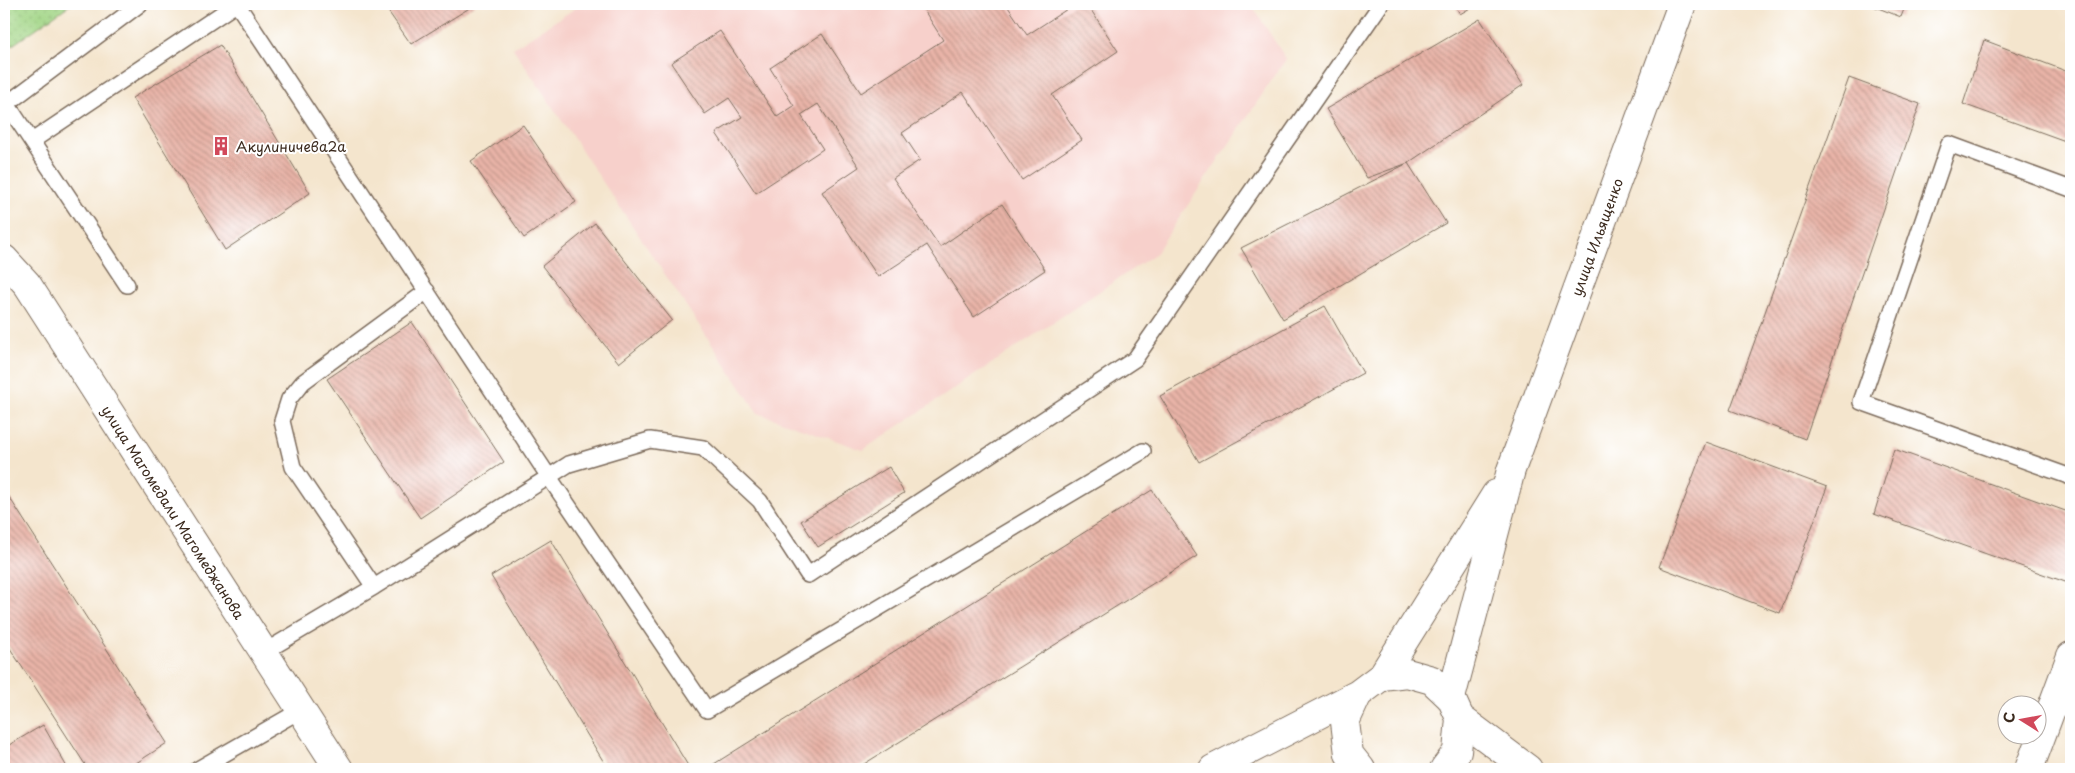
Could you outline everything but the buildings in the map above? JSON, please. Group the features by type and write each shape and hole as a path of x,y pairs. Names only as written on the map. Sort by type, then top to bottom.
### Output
{"main road":[{"name":"улица Ильященко","path":"1511,470 1682,4"},
{"name":"улица Магомедали Магомеджанова","path":"4,259 27,284 339,769"},
{"path":"1213,769 1358,694 1382,676 1511,470"},
{"path":"1444,769 1458,752 1455,708 1511,470"},
{"path":"2029,769 2071,656"},
{"path":"1382,676 1407,673 1432,680 1455,708 1528,769"},
{"path":"1358,694 1345,722 1349,754 1361,769"}],"lane":[{"path":"128,285 5,105 140,4"},
{"path":"32,142 236,4 549,477 707,710 1143,451"},
{"path":"264,652 374,587 569,464 650,440 703,448 760,501 808,575 1135,359 1381,4"},
{"path":"2071,189 1949,144 1862,402 2071,477"},
{"path":"374,587 293,467 282,421 290,399 303,382 427,291"},
{"path":"198,769 301,710"}],"shaded area":[{"path":"582,4 1251,4 1286,59 1155,254 863,450 758,413 513,48"}],"green space":[{"path":"4,4 71,4 4,51"}],"place":[{"name":"Акулиничева2а","path":"221,146"}]}
